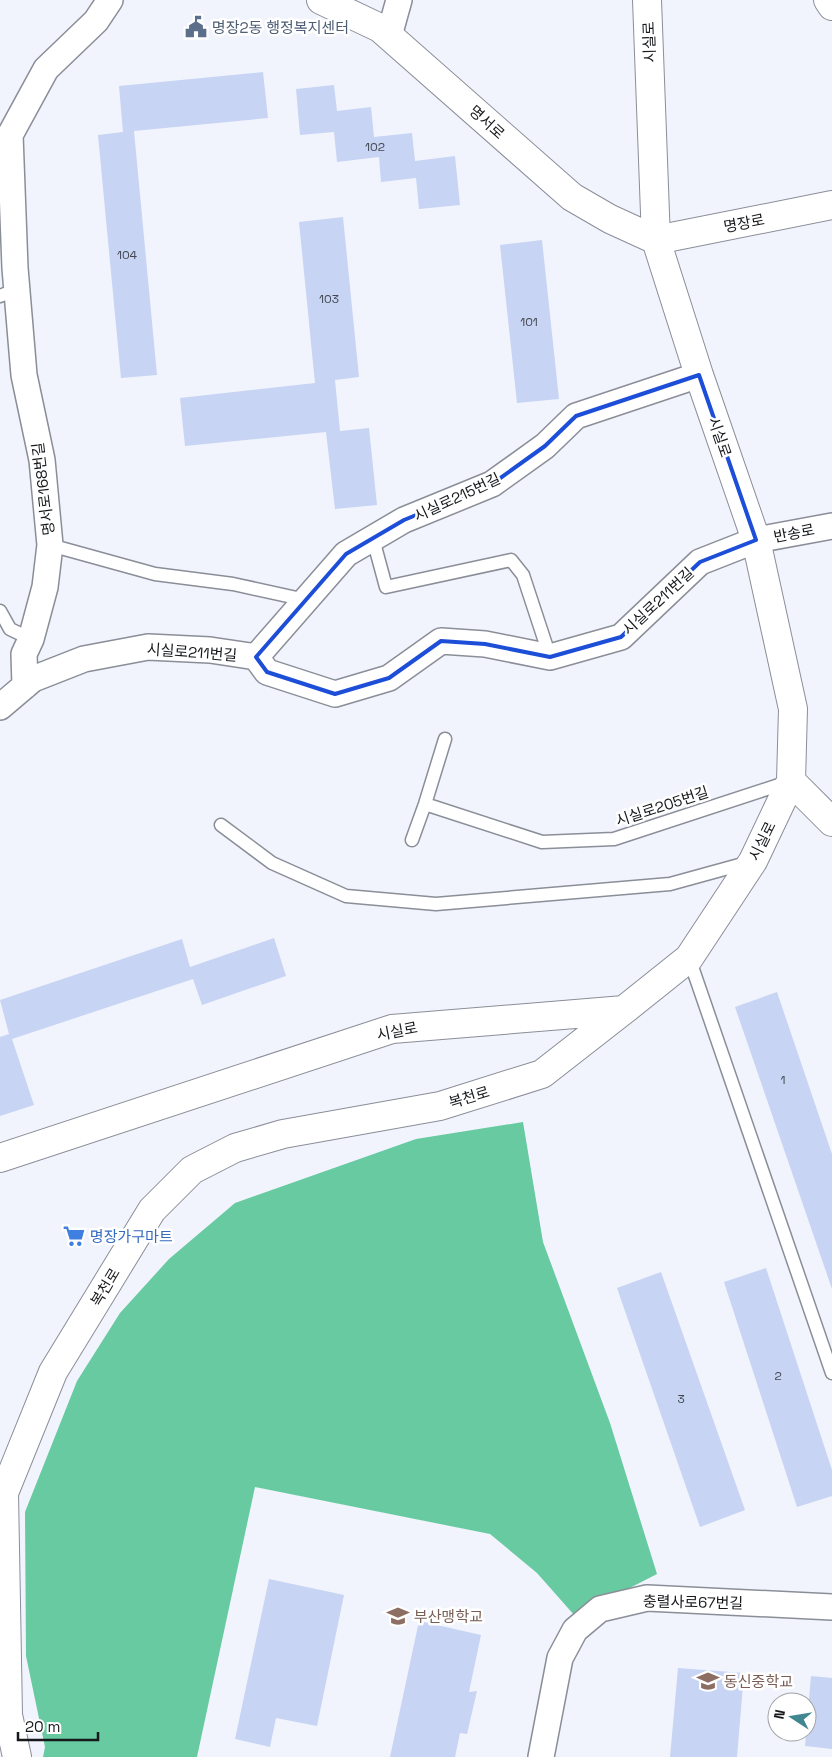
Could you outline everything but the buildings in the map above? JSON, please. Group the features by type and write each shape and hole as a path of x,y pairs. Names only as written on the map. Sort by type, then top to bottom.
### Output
{"main road":[{"name":"명서로","path":"321,0 380,28 572,198 610,219 656,240"},
{"name":"시실로","path":"0,1158 392,1029 624,1010 689,958 753,861 790,781 792,709 756,540 699,375 656,240 647,0"},
{"path":"828,0 832,6"},
{"name":"명장로","path":"656,240 832,205"},
{"path":"790,781 832,822"},
{"name":"복천로","path":"10,1751 4,1706 4,1493 53,1372 152,1210 192,1170 235,1148 283,1134 440,1106 542,1074 624,1010"}],"street":[{"name":"명서로168번길","path":"25,686 24,654 31,638 45,587 50,545 42,460 8,293 5,129 46,69 96,21 110,0"},
{"path":"389,36 398,0"},
{"name":"시실로215번길","path":"256,657 346,554 404,520 492,484 545,446 576,416 699,375"},
{"name":"반송로","path":"756,540 832,526"},
{"name":"시실로211번길","path":"0,706 33,679 84,659 148,646 210,650 256,657 267,672 335,694 389,678 441,641 486,644 550,657 621,637 700,562 756,540"},
{"name":"충렬사로67번길","path":"541,1757 560,1658 575,1630 600,1610 648,1598 832,1607"}],"lane":[{"path":"373,539 386,588 512,560 523,575 550,657"},
{"path":"50,545 155,574 232,584 306,600"},
{"path":"0,611 10,629 31,638"},
{"path":"412,840 445,739"},
{"name":"시실로205번길","path":"425,804 542,842 614,839 790,781"},
{"path":"221,825 272,863 346,896 436,904 670,884 753,861"},
{"path":"689,958 832,1373"}],"highlighted area":[{"path":"699,375 756,540 700,562 621,637 550,657 485,644 441,641 389,678 335,694 267,672 256,657 346,554 404,520 492,484 545,446 576,416"}],"green space":[{"path":"523,1122 543,1242 610,1423 657,1574 575,1616 537,1573 490,1534 255,1487 197,1757 43,1757 45,1747 26,1656 25,1512 77,1381 120,1313 169,1259 235,1203 416,1139"}],"place":[{"name":"명장2동 행정복지센터","path":"196,27"},
{"name":"명장가구마트","path":"74,1236"},
{"name":"부산맹학교","path":"398,1616"},
{"name":"동신중학교","path":"708,1681"}]}
